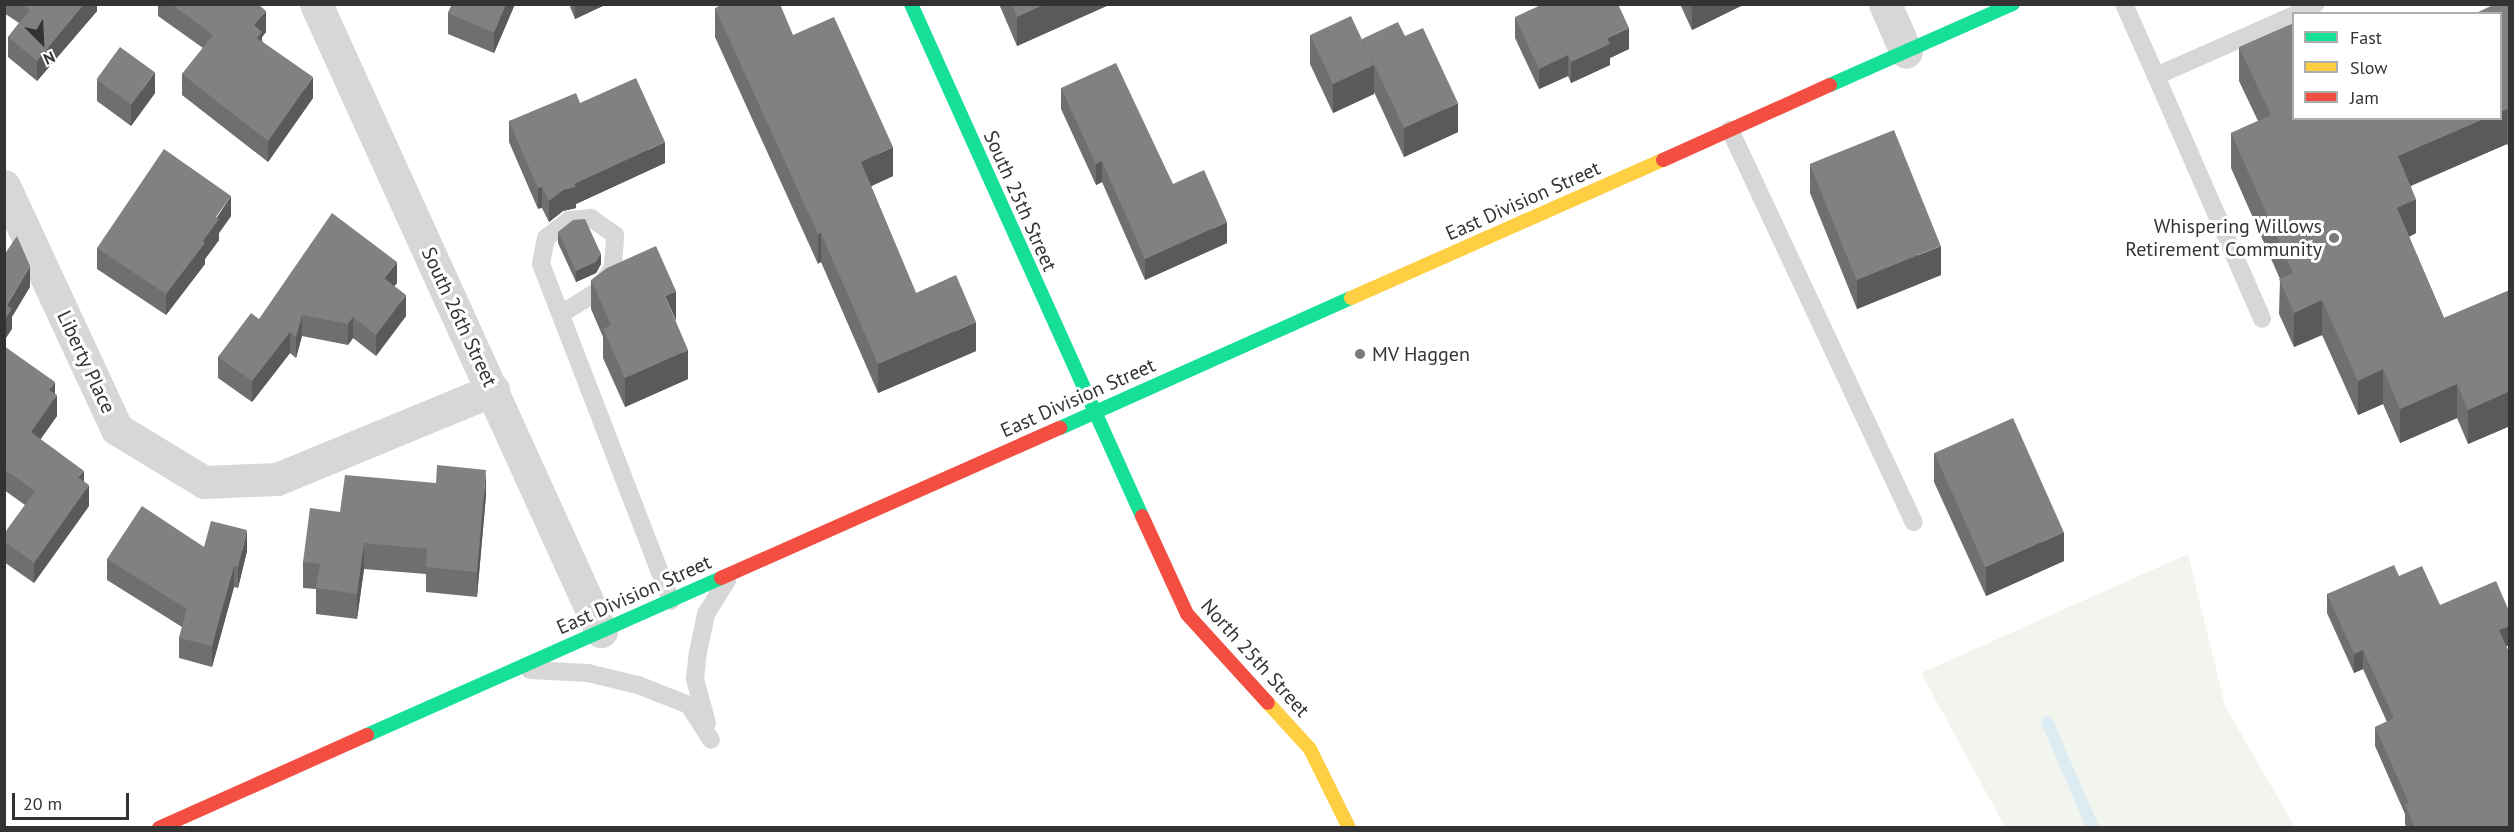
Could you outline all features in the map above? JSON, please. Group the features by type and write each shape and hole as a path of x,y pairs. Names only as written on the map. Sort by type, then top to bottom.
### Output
{"street":[{"name":"South 26th Street","path":"316,4 493,390 600,631"},
{"name":"South 25th Street","path":"911,4 1094,412"},
{"path":"1885,4 1906,52"},
{"name":"East Division Street","path":"176,824 600,631 2013,4"},
{"name":"Liberty Place","path":"4,186 117,429 204,482 277,479 493,390"},
{"name":"North 25th Street","path":"1094,412 1187,614 1310,749 1348,828"}],"lane":[{"path":"2124,4 2262,319"},
{"path":"2299,12 2316,4"},
{"path":"2156,76 2292,15"},
{"path":"1730,130 1914,522"},
{"path":"561,314 598,291 613,267 615,235 591,218 569,220 546,238 541,264 671,601"},
{"path":"517,669 588,673 638,685 688,705 711,740 695,679 706,614 731,574"}],"shaded area":[{"path":"2188,554 2225,706 2295,827 2005,827 1921,673"}],"building":[{"path":"22,4 84,4 37,61 8,37 30,10"},
{"path":"171,4 258,4 266,11 254,25 262,32 257,38 313,77 268,141 182,74 213,35"},
{"path":"452,4 506,4 494,33 448,13"},
{"path":"723,4 780,4 793,35 834,17 893,147 861,162 916,293 956,275 976,322 878,364 821,233 818,234 715,8"},
{"path":"1012,4 1045,4 1017,17"},
{"path":"1543,4 1618,4 1629,28 1607,38 1610,44 1571,62 1568,55 1539,69 1515,17"},
{"path":"2495,4 2510,4 2510,114 2507,109 2502,111 2502,12 2478,12"},
{"path":"1351,16 1374,65 1333,84 1310,35"},
{"path":"1398,22 1405,36 1423,28 1458,103 1404,128 1362,39"},
{"name":"Whispering Willows Retirement Community","path":"2292,24 2292,120 2481,120 2398,156 2416,199 2397,208 2444,318 2510,290 2510,391 2468,410 2457,384 2400,409 2383,369 2358,381 2322,300 2294,313 2279,279 2293,273 2231,133 2271,115 2239,47"},
{"path":"120,47 155,72 131,105 96,79"},
{"path":"1116,63 1173,184 1204,170 1227,222 1145,259 1102,161 1096,164 1061,88"},
{"path":"636,78 665,142 574,184 576,187 563,190 549,201 542,187 538,188 509,121 576,93 580,103"},
{"path":"1894,130 1941,246 1856,280 1810,164"},
{"path":"164,149 231,196 216,217 219,219 203,241 205,243 166,294 97,248"},
{"path":"332,213 397,262 384,278 406,295 376,335 353,317 348,324 302,315 296,337 290,332 252,381 218,357 251,313 259,319"},
{"path":"585,219 601,254 596,262 576,271 558,232 573,220"},
{"path":"17,236 30,266 7,305 12,309 4,320 4,255"},
{"path":"656,246 676,291 665,296 688,350 625,378 603,329 611,325 591,280 607,268"},
{"path":"4,346 55,382 49,390 57,395 31,432 84,471 78,477 89,485 34,563 4,541 4,534 35,491 4,469"},
{"path":"2013,418 2064,532 1985,567 1934,453"},
{"path":"437,465 486,470 477,572 426,567 427,549 364,543 357,594 316,588 320,564 303,562 310,508 340,512 345,475 436,483"},
{"path":"142,506 204,547 211,521 247,530 238,567 234,566 212,646 179,638 187,609 107,559"},
{"path":"2394,565 2399,576 2422,566 2440,605 2496,581 2510,613 2510,626 2499,630 2510,654 2510,828 2415,828 2405,805 2409,803 2375,727 2394,718 2363,650 2354,654 2327,594"}],"waterway":[{"path":"2047,722 2093,828"}],"traffic: fast":[{"path":"911,4 1142,516"},
{"path":"1830,85 2013,4"},
{"path":"1060,428 1351,298"},
{"path":"367,735 721,578"}],"traffic: slow":[{"path":"1351,298 1663,160"},
{"path":"1268,703 1310,749 1349,828"}],"traffic: jam":[{"path":"1663,160 1830,85"},
{"path":"721,578 1060,428"},
{"path":"1142,516 1187,614 1268,703"},
{"path":"159,828 367,735"}],"place":[{"name":"Whispering Willows Retirement Community","path":"2334,238"},
{"name":"MV Haggen","path":"1360,354"}]}
